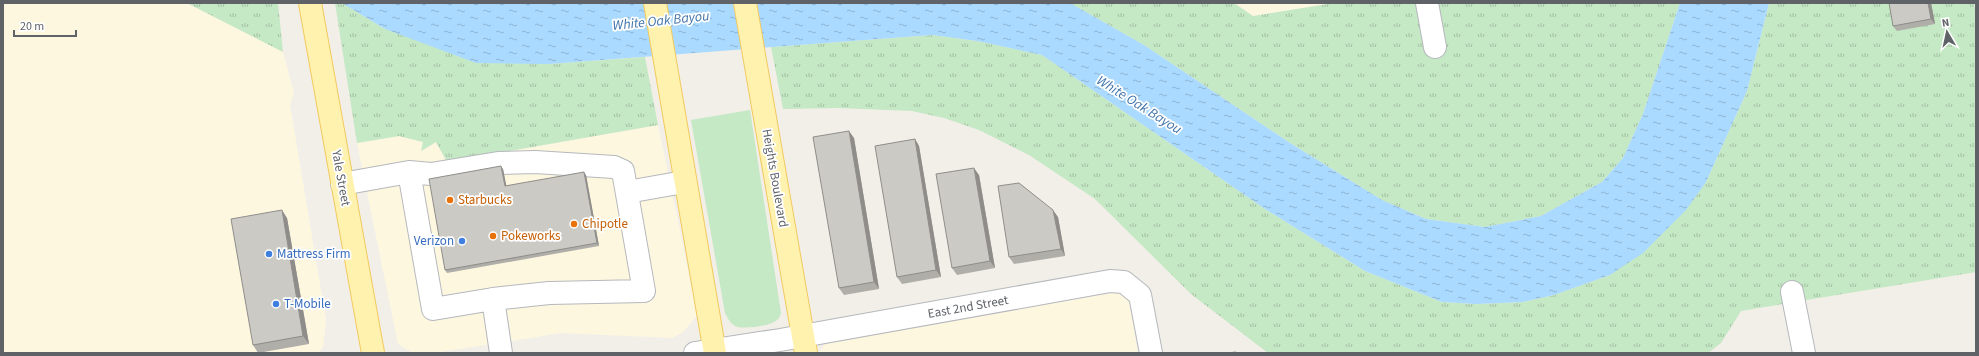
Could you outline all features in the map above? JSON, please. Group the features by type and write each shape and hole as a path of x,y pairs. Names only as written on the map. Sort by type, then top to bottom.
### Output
{"main road":[{"name":"Yale Street","path":"310,3 373,353"},
{"path":"655,3 684,182 708,352"},
{"name":"Heights Boulevard","path":"745,3 805,344"}],"street":[{"path":"1427,3 1435,47"},
{"path":"342,184 409,172 431,174 498,163 535,162 614,167 625,182 644,291 549,293 493,299 432,309 409,172"},
{"path":"625,182 684,182"},
{"name":"East 2nd Street","path":"708,352 805,344 1110,281 1124,282 1140,295 1151,353"},
{"path":"1792,292 1804,353"},
{"path":"493,299 501,353"}],"shaded area":[{"path":"3,3 187,3 283,52 294,93 290,105 326,320 323,347 318,353 3,353"},
{"path":"1234,3 1334,3 1253,16"},
{"path":"658,125 696,308 696,317 683,332 672,338 561,333 435,353 413,353 398,344 357,143 399,136 423,142 422,151 436,142 447,162"},
{"path":"1113,293 1123,295 1129,302 1138,353 819,353 824,345 833,341"}],"green space":[{"path":"187,3 278,3 283,52"},
{"path":"335,3 342,3 385,29 549,64 645,57 658,125 447,162 436,142 421,151 423,142 399,136 357,143"},
{"path":"1070,3 1234,3 1253,16 1334,3 1680,3 1643,114 1623,158 1602,182 1541,216 1485,227 1426,219 1382,200 1290,143 1144,45"},
{"path":"1769,3 1974,3 1976,18 1976,272 1741,311 1721,343 1708,353 1268,353 1191,294 1095,199 1029,155 979,130 944,118 912,111 838,108 783,109 771,47 932,35 977,41 1042,55 1265,209 1365,271 1442,302 1477,304 1523,302 1554,295 1610,275 1706,182 1747,91"},
{"path":"750,110 781,313 778,319 770,324 744,328 733,325 725,313 691,120"}],"water":[{"name":"White Oak Bayou","path":"342,3 1070,3 1144,45 1290,143 1382,200 1426,219 1485,227 1541,216 1602,182 1623,158 1643,114 1680,3 1769,3 1747,91 1706,182 1686,210 1643,253 1610,275 1554,295 1523,302 1477,304 1442,302 1365,271 1265,209 1042,55 977,41 932,35 549,64 476,63 385,29"}],"building":[{"path":"1889,3 1928,3 1931,19 1893,26"},
{"path":"849,131 874,282 839,288 813,137"},
{"path":"915,139 936,270 897,277 875,146"},
{"path":"501,166 505,186 584,172 597,243 445,270 429,179"},
{"path":"974,168 990,261 952,268 936,174"},
{"path":"1019,183 1053,210 1061,249 1009,257 998,186"},
{"path":"282,210 303,336 253,345 231,219"}],"place":[{"name":"Starbucks","path":"450,200"},
{"name":"Chipotle","path":"574,224"},
{"name":"Pokeworks","path":"493,236"},
{"name":"Verizon","path":"462,241"},
{"name":"Mattress Firm","path":"269,254"},
{"name":"T-Mobile","path":"276,304"}]}
